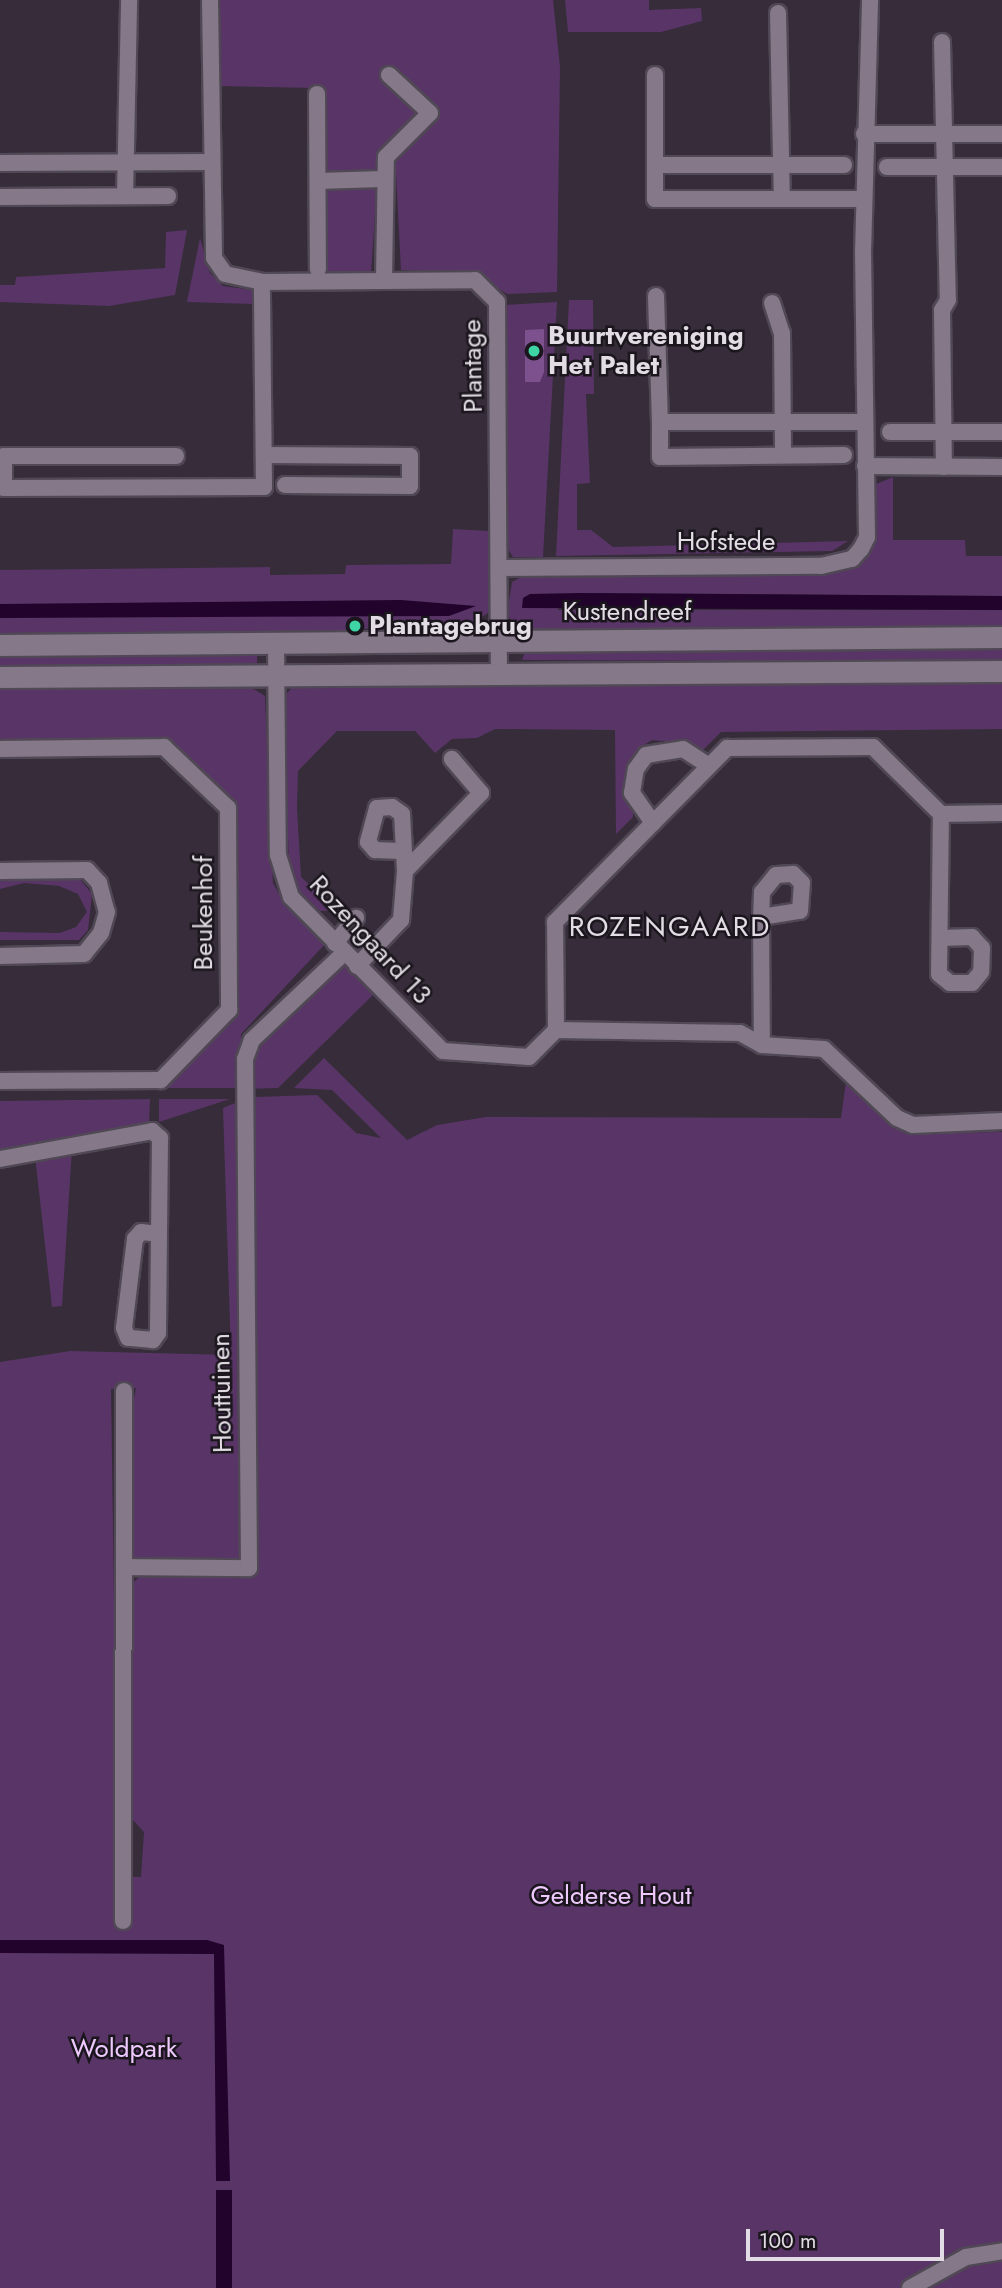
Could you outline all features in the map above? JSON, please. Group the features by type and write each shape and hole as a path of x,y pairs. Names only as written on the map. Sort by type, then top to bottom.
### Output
{"main road":[{"name":"Kustendreef","path":"0,645 276,645 1002,637"},
{"path":"0,677 1002,671"}],"street":[{"path":"125,196 129,0"},
{"name":"Plantage","path":"210,0 214,258 225,274 262,282 475,280 497,302 499,673"},
{"name":"Hofstede","path":"500,568 838,564 852,559 867,537 864,134 869,5"},
{"path":"778,13 782,199"},
{"path":"942,42 941,167 948,300 942,310 944,467"},
{"path":"384,280 382,179 386,157 430,113 390,75"},
{"path":"655,75 655,199 864,199"},
{"path":"317,94 317,270"},
{"path":"864,134 1002,134"},
{"path":"0,163 211,162"},
{"path":"655,164 844,164"},
{"path":"887,167 1002,167"},
{"path":"318,180 382,179"},
{"path":"0,197 168,196"},
{"path":"176,456 4,456 4,488 264,486 262,282"},
{"path":"656,296 660,457 844,455"},
{"path":"772,303 775,325 782,333 783,455"},
{"path":"660,422 865,422"},
{"path":"890,432 1002,432"},
{"path":"264,455 410,456 410,486 285,485"},
{"path":"331,455 331,486"},
{"path":"123,456 123,487"},
{"path":"865,466 1002,467"},
{"name":"Rozengaard 13","path":"276,645 281,873 291,897 443,1051 529,1057 556,1030"},
{"name":"Beukenhof","path":"0,749 164,747 228,808 229,1010 160,1080 0,1081"},
{"path":"1002,813 941,814 873,747 727,748 555,922 556,1030 740,1033 762,1045 824,1049 897,1118 913,1125 1002,1121"},
{"path":"653,823 632,793 636,769 646,755 683,749 709,766"},
{"path":"405,870 481,793 452,759"},
{"path":"940,938 941,814"},
{"path":"357,966 401,919 405,870 401,850"},
{"path":"0,871 87,870 99,883 107,912 97,940 84,954 0,956"},
{"path":"761,917 762,1045"},
{"path":"339,948 356,918"},
{"name":"Houttuinen","path":"125,1567 248,1568 245,1059 252,1040 339,948"},
{"path":"0,1159 152,1131 160,1138 158,1333 153,1340 128,1338 124,1328 135,1239 141,1232 159,1234"},
{"path":"123,1921 124,1391"},
{"path":"910,2288 966,2257 1002,2251"}],"green space":[{"path":"217,0 553,0 560,67 557,292 507,294 472,272 401,270 396,174 323,173 313,88 217,86"},
{"path":"565,0 649,0 649,10 701,8 702,21 661,32 568,32"},
{"path":"325,185 377,189 371,278 319,275"},
{"path":"187,230 175,295 109,306 0,302 0,285 15,285 16,277 165,268 166,232"},
{"path":"200,238 210,273 223,286 253,290 252,304 187,302"},
{"path":"569,300 593,300 594,394 586,394 590,483 577,484 577,530 591,530 613,547 848,541 832,551 556,556"},
{"path":"557,302 543,557 513,557 508,549 505,305"},
{"path":"893,477 893,540 965,540 966,556 1002,556 1002,596 580,593 557,610 1002,610 1002,629 538,630 514,625 507,614 512,582 521,577 816,571 857,560 874,485"},
{"path":"453,529 489,531 489,612 475,622 277,634 0,635 0,570 270,567 270,575 345,574 346,565 451,564"},
{"path":"1002,645 1002,662 522,660 526,649"},
{"path":"251,651 257,654 257,666 0,667 0,652"},
{"path":"1002,676 1002,729 721,732 699,754 681,743 652,740 636,750 633,817 616,834 615,730 495,729 477,738 452,739 435,753 415,731 337,731 298,771 297,808 301,877 336,910 320,911 294,886 289,870 284,696 295,685"},
{"path":"0,688 252,688 265,696 273,883 282,899 326,943 241,1034 241,1088 145,1088 213,1032 223,1015 225,809 153,742 0,743"},
{"path":"0,877 79,878 92,894 88,930 79,940 0,940 0,932 60,933 76,927 87,912 78,894 59,886 24,883 0,889"},
{"path":"338,955 376,992 278,1088 250,1089 251,1056"},
{"name":"Gelderse Hout","path":"324,1058 407,1140 437,1125 486,1117 841,1118 846,1081 886,1114 904,1118 904,1133 1002,1132 1002,2288 0,2288 0,1362 70,1351 231,1355 223,1108 250,1097 317,1095 356,1133 381,1138 332,1090 294,1088","holes":["136,1388 129,1424 130,1555 142,1562 227,1560 226,1576 140,1576 132,1584 130,1817 144,1832 141,1877 118,1876 111,1389"]},
{"path":"150,1099 149,1125 0,1153 0,1101"},
{"path":"159,1099 230,1099 159,1122"},
{"path":"72,1149 62,1306 52,1307 35,1156"}],"shaded area":[{"path":"530,594 1002,596 1002,610 522,608 523,598"},
{"path":"401,600 476,606 449,616 0,618 0,604"},
{"path":"0,1940 207,1940 224,1945 230,2181 216,2181 214,1954 0,1953"},
{"path":"216,2190 232,2190 232,2288 216,2288"}],"building":[{"name":"Buurtvereniging Het Palet","path":"544,329 544,372 540,382 525,382 525,330"}],"place":[{"name":"Buurtvereniging Het Palet","path":"534,351"},
{"name":"Plantagebrug","path":"355,626"}],"district":[{"name":"ROZENGAARD","path":"670,927"}],"park label":[{"name":"Woldpark","path":"124,2049"}]}
